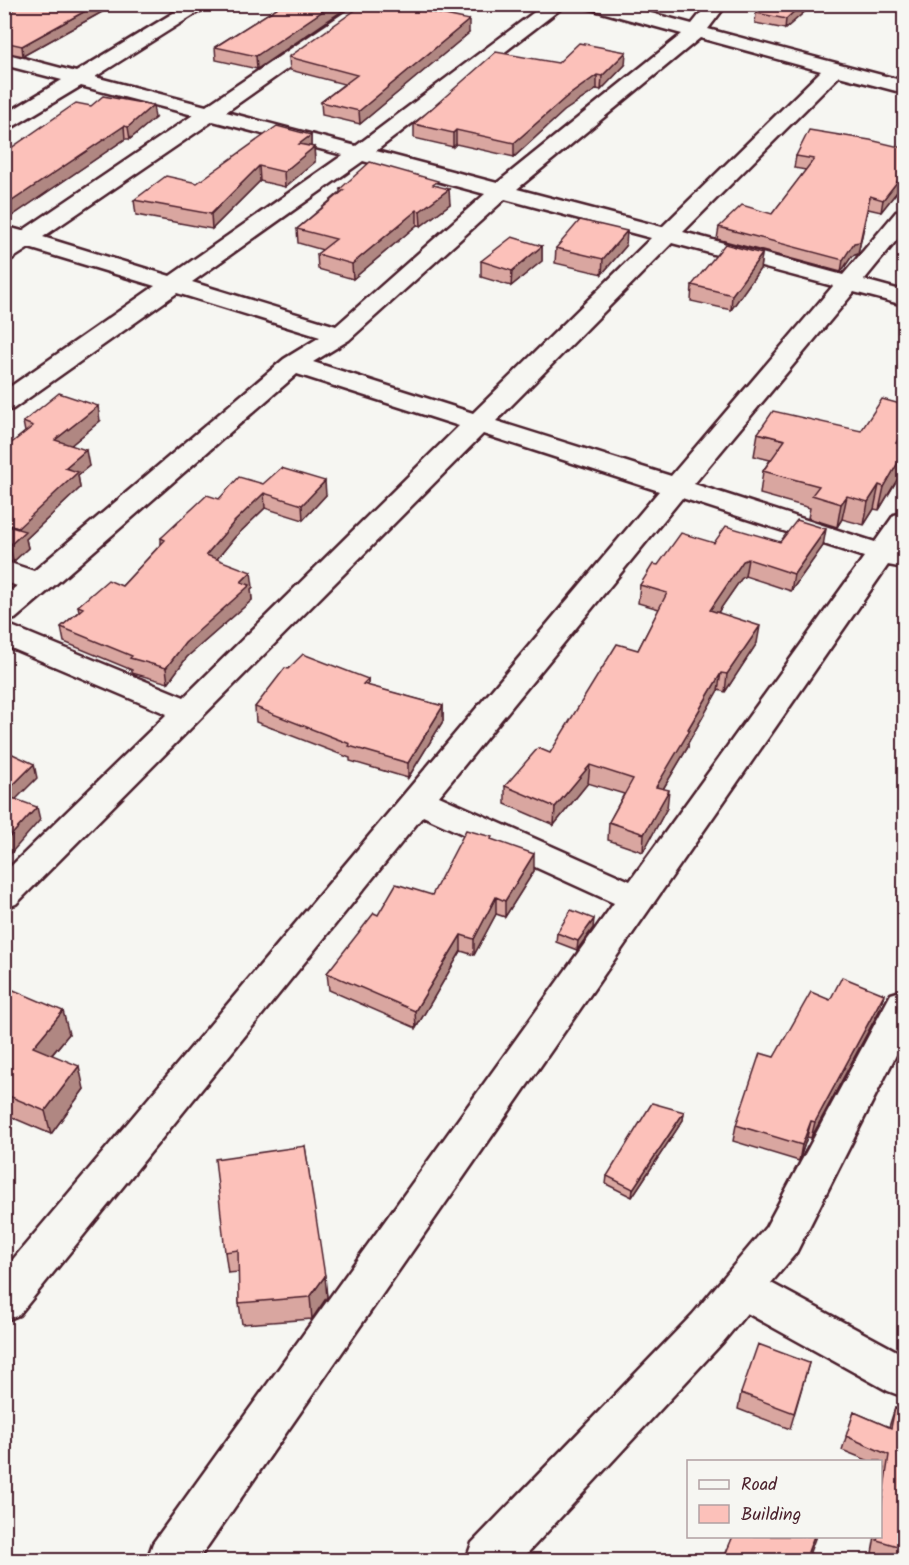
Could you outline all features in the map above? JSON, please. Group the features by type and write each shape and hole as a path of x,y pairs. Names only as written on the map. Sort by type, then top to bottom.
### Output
{"street":[{"path":"4,124 202,4"},
{"path":"4,254 370,4"},
{"path":"9,394 175,285 358,154 558,4"},
{"path":"594,4 904,87"},
{"path":"4,612 293,364 340,335 501,191 696,32 718,4"},
{"path":"4,59 904,298"},
{"path":"4,896 834,69"},
{"path":"4,1302 675,488 850,284 904,217"},
{"path":"4,233 340,335"},
{"path":"293,364 893,557"},
{"path":"170,1560 638,899 893,557 904,521"},
{"path":"4,570 39,584"},
{"path":"4,633 189,711"},
{"path":"417,800 638,899"},
{"path":"489,1560 742,1289 781,1240 904,1004"},
{"path":"742,1289 904,1377"}],"building":[{"path":"24,4 98,4 22,46 4,42 4,14"},
{"path":"283,4 333,4 256,56 215,47"},
{"path":"364,4 417,4 412,8 469,20 359,111 321,102 357,75 289,57"},
{"path":"763,4 802,4 786,19 756,13"},
{"path":"579,43 626,52 602,76 597,75 565,98 514,143 456,130 453,133 414,124 496,52 558,63"},
{"path":"103,96 153,105 128,127 124,126 4,205 4,153 76,103 91,106"},
{"path":"277,126 311,135 299,144 314,147 284,172 259,166 211,214 134,200 166,176 197,183"},
{"path":"809,130 904,148 904,173 883,200 870,196 860,242 854,243 843,260 719,227 742,205 772,214 814,159 796,156"},
{"path":"370,162 438,181 433,185 449,189 420,211 417,210 352,264 317,254 336,239 297,229 344,190 340,189"},
{"path":"580,220 627,231 603,259 556,248"},
{"path":"512,237 542,246 512,271 481,261"},
{"path":"725,244 762,254 732,295 692,285"},
{"path":"59,393 98,406 55,440 86,450 65,468 78,472 18,528 4,523 4,493 8,490 4,489 4,449 33,426 23,422"},
{"path":"882,399 904,405 904,430 896,443 904,445 904,452 884,487 879,485 868,502 847,496 841,504 812,495 819,486 763,471 785,440 758,433 773,411 861,431"},
{"path":"281,468 325,481 302,505 264,493 234,522 206,555 251,572 241,582 250,585 185,643 166,668 130,658 132,656 61,627 83,608 78,606 108,580 122,586 165,540 161,538 207,495 219,499 239,477 263,484"},
{"path":"797,520 826,529 794,574 748,559 743,561 710,610 760,626 727,674 721,673 688,729 690,730 656,787 669,790 644,834 609,822 633,779 590,765 555,807 505,786 538,748 550,753 617,644 638,650 667,593 640,585 653,564 658,565 681,533 714,543 726,526 780,542"},
{"path":"4,525 25,531 10,545 4,544"},
{"path":"303,654 368,679 363,684 443,706 408,763 349,746 350,744 255,707 285,668 288,669"},
{"path":"4,750 34,764 4,794"},
{"path":"4,795 37,807 4,843"},
{"path":"466,830 492,837 491,839 534,854 505,901 496,897 474,939 461,935 415,1011 327,973 374,913 378,915 396,884 432,895"},
{"path":"571,910 594,919 578,941 557,933"},
{"path":"842,977 884,994 815,1122 811,1121 802,1145 736,1125 760,1053 774,1057 811,992 830,1000"},
{"path":"4,986 63,1011 33,1047 79,1066 45,1111 4,1094"},
{"path":"652,1103 684,1112 633,1189 607,1176"},
{"path":"305,1146 325,1276 310,1297 239,1303 238,1250 225,1252 215,1159"},
{"path":"758,1344 809,1363 794,1413 741,1393"},
{"path":"895,1408 904,1412 904,1548 877,1540 882,1538 882,1502 889,1455 846,1436 854,1412 891,1428"},
{"path":"732,1538 813,1538 808,1552 824,1560 723,1560"}]}
